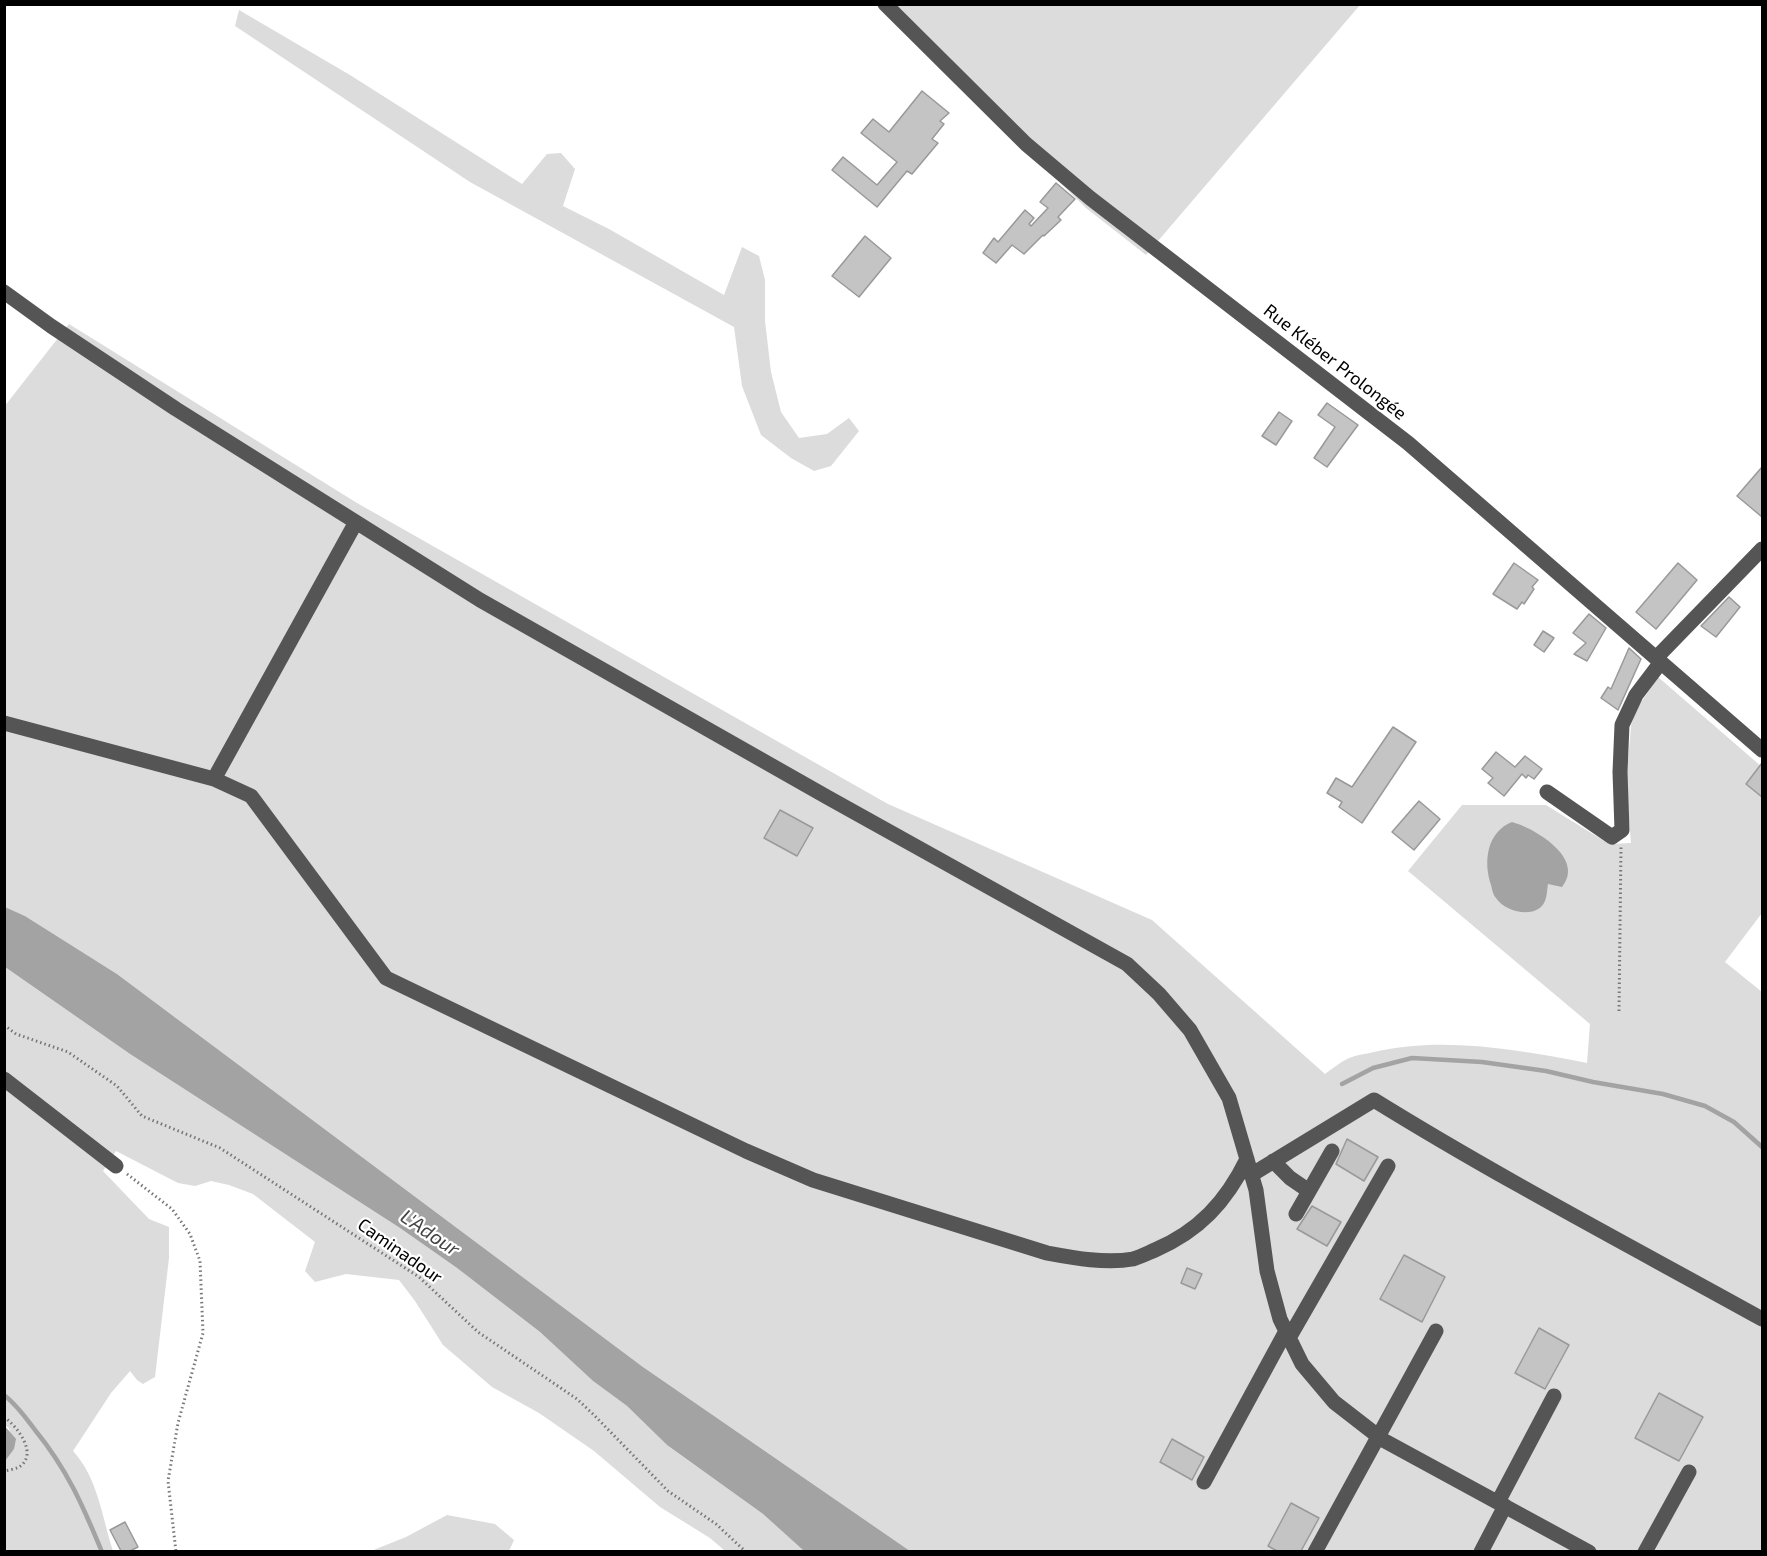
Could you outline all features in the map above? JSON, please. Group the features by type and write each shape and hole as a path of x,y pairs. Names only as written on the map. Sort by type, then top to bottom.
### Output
{"street":[{"name":"Rue Kléber Prolongée","path":"885,4 1026,144 1081,191 1408,443 1762,750"},
{"path":"4,292 176,409 480,600 837,803 1127,964 1159,994 1190,1029 1229,1098 1256,1190 1267,1271 1280,1319 1302,1364 1334,1402 1378,1436 1589,1551"},
{"path":"214,778 356,522"},
{"path":"1547,792 1612,837 1622,830 1620,772 1622,724 1636,695 1659,660 1762,549"},
{"path":"4,723 214,778 250,796 386,978 746,1151 813,1180 1047,1253 1076,1258 1134,1259 1165,1245 1204,1221 1234,1186 1247,1159"},
{"path":"4,1079 116,1166"},
{"path":"1251,1174 1374,1100 1576,1217 1762,1318"},
{"path":"1296,1214 1332,1151"},
{"path":"1273,1161 1290,1178 1309,1191"},
{"path":"1204,1482 1287,1334 1388,1166"},
{"path":"1315,1551 1436,1331"},
{"path":"1480,1551 1554,1396"},
{"path":"1645,1551 1689,1472"}],"path":[{"path":"1619,1011 1622,830"},
{"name":"Caminadour","path":"4,1025 16,1034 68,1052 117,1086 142,1116 220,1148 419,1277 478,1332 577,1399 668,1491 716,1524 746,1551"},
{"path":"116,1166 172,1209 190,1234 200,1261 202,1333 178,1423 168,1481 176,1551"},
{"path":"4,1417 21,1434 27,1447 26,1458 20,1466 4,1472"}],"shaded area":[{"path":"878,5 1360,5 1146,255 1086,208"},
{"path":"239,10 350,75 522,184 547,154 561,153 575,169 563,206 609,229 724,295 742,247 759,256 765,280 765,321 771,372 781,412 799,438 827,434 849,418 859,431 831,466 814,471 791,458 761,435 742,386 734,327 470,182 235,26"},
{"path":"69,324 357,503 888,804 1152,920 1325,1074 1353,1056 1400,1047 1427,1045 1508,1050 1587,1063 1590,1024 1408,871 1462,805 1546,805 1609,844 1631,843 1626,783 1632,716 1658,677 1762,767 1762,913 1725,962 1762,992 1762,1551 910,1551 643,1367 117,974 25,916 5,907 4,407"},
{"path":"5,967 130,1054 400,1228 457,1268 540,1332 593,1381 627,1406 667,1445 763,1514 804,1551 725,1551 710,1538 660,1507 594,1451 539,1413 492,1387 443,1345 399,1280 346,1274 315,1282 305,1271 315,1242 253,1194 211,1181 195,1186 178,1183 116,1151 103,1171 149,1219 169,1227 169,1258 155,1377 143,1384 130,1371 111,1393 73,1451 94,1486 113,1551 5,1551 4,1461 14,1449 9,1428 4,1425"},
{"path":"447,1515 495,1524 514,1540 509,1551 371,1551 406,1537"}],"water":[{"path":"1512,822 1544,838 1563,855 1567,865 1568,876 1562,887 1548,884 1544,903 1534,911 1513,910 1500,903 1493,894 1487,866 1489,848 1497,833"},
{"name":"L'Adour","path":"5,907 25,916 117,974 643,1367 910,1551 804,1551 763,1514 667,1445 627,1406 593,1381 540,1332 457,1268 400,1228 130,1054 5,967"},
{"path":"4,1425 16,1439 14,1449 5,1461"}],"building":[{"path":"922,91 949,113 940,121 944,124 932,139 938,143 912,174 907,171 877,207 832,170 843,157 877,185 897,162 861,133 873,119 889,132"},
{"path":"1056,183 1075,199 1058,217 1061,220 1024,254 1012,245 996,263 983,253 994,238 998,242 1025,210 1034,218 1029,224 1031,226 1048,208 1040,202"},
{"path":"865,236 891,258 859,297 832,276"},
{"path":"1327,403 1358,425 1327,467 1314,458 1335,427 1318,415"},
{"path":"1279,412 1292,421 1276,445 1262,436"},
{"path":"1762,467 1762,517 1737,496"},
{"path":"1514,563 1538,580 1524,604 1522,602 1517,609 1493,594"},
{"path":"1678,563 1697,580 1656,629 1636,612"},
{"path":"1729,597 1740,607 1716,637 1701,626"},
{"path":"1589,614 1606,628 1587,661 1574,654 1586,643 1573,633"},
{"path":"1543,631 1554,638 1544,652 1534,645"},
{"path":"1629,648 1641,659 1618,710 1601,698 1608,687 1611,689"},
{"path":"1393,727 1416,742 1362,823 1339,807 1342,802 1327,793 1336,778 1352,787"},
{"path":"1496,752 1515,767 1525,756 1542,769 1534,779 1528,775 1526,778 1522,774 1504,796 1488,783 1493,778 1482,769"},
{"path":"1762,763 1762,797 1746,784"},
{"path":"1419,801 1440,819 1414,850 1392,832"},
{"path":"780,810 813,828 797,856 764,838"},
{"path":"1347,1139 1378,1157 1364,1181 1336,1164"},
{"path":"1312,1206 1341,1222 1327,1246 1297,1229"},
{"path":"1404,1255 1445,1277 1422,1322 1380,1299"},
{"path":"1187,1268 1202,1274 1195,1289 1181,1283"},
{"path":"1539,1328 1569,1345 1545,1389 1515,1373"},
{"path":"1659,1393 1703,1417 1679,1461 1635,1438"},
{"path":"1172,1439 1204,1457 1192,1480 1160,1462"},
{"path":"1291,1503 1319,1518 1301,1551 1277,1551 1268,1546"},
{"path":"125,1522 138,1547 130,1551 121,1551 110,1530"}],"waterway":[{"path":"1342,1084 1373,1068 1412,1058 1482,1062 1546,1071 1663,1094 1705,1106 1734,1122 1762,1147"},
{"path":"4,1395 21,1412 56,1459 81,1503 102,1552"}]}
